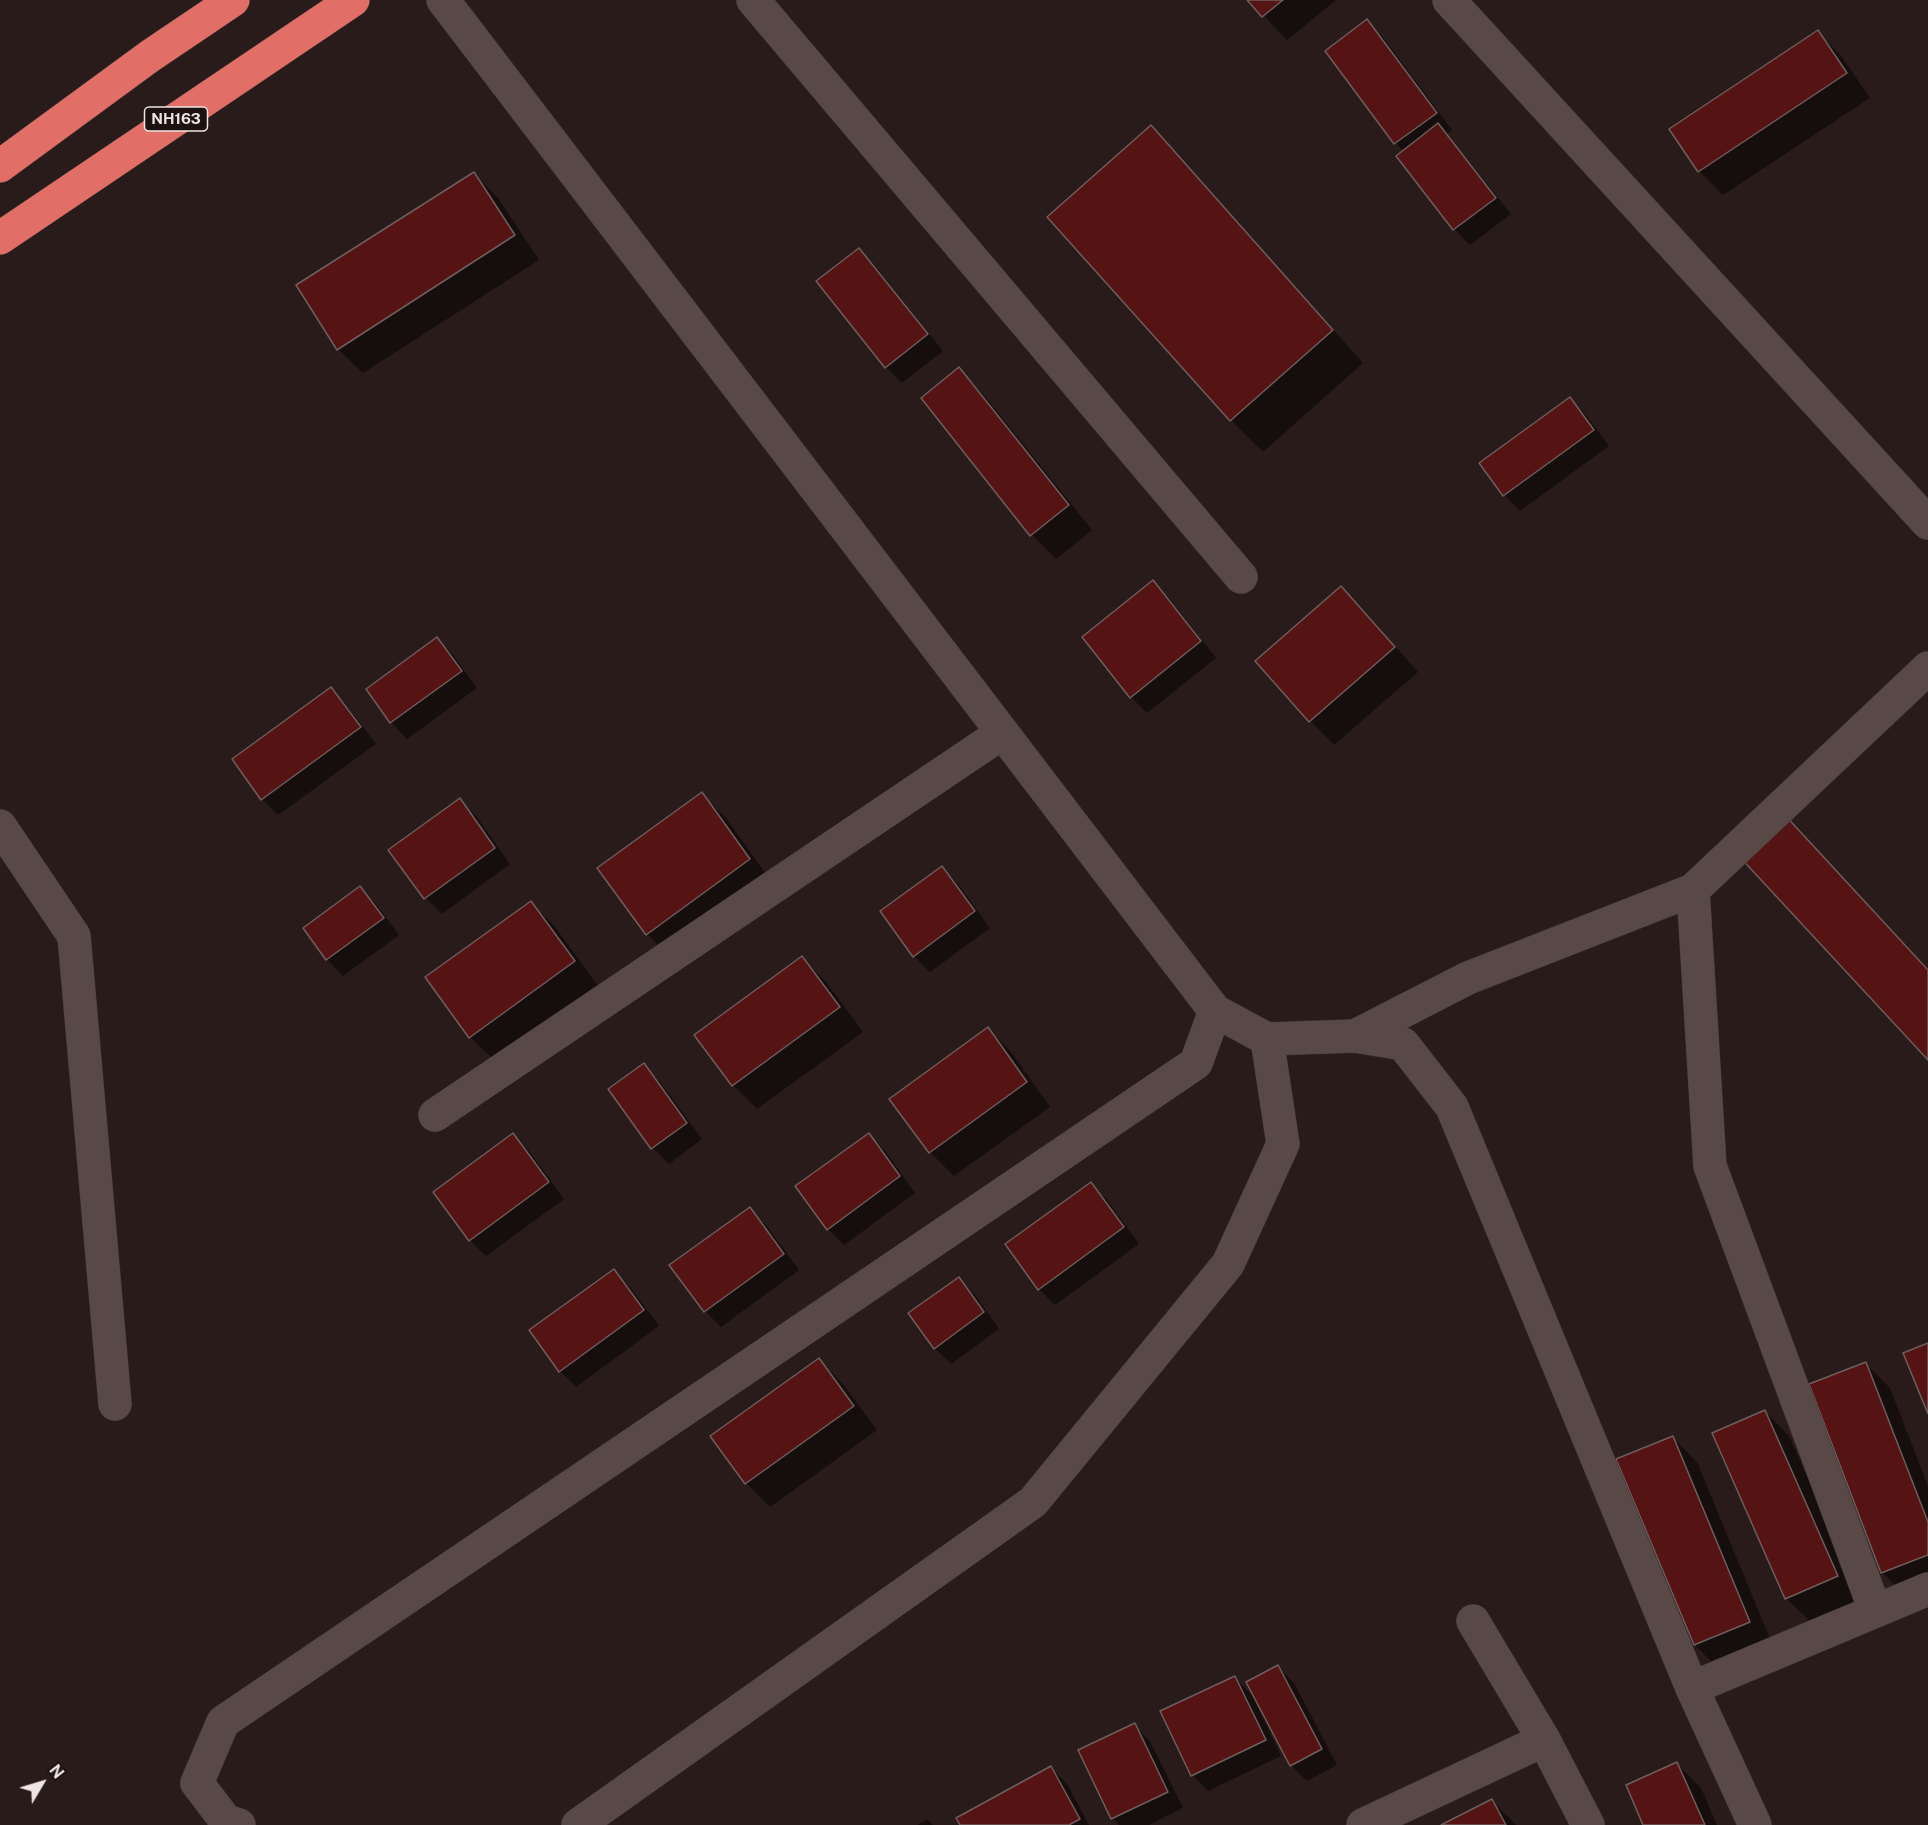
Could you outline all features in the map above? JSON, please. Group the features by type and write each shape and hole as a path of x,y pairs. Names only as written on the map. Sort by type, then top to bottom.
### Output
{"highway":[{"name":"NH163","path":"0,238 353,0"},
{"path":"0,166 150,56 215,5"}],"street":[{"path":"443,0 1215,1011 1267,1039 1356,1036 1403,1044 1452,1107 1692,1688 1755,1825"},
{"path":"753,0 1240,577"},
{"path":"1449,0 1928,523"},
{"path":"1356,1036 1468,978 1693,890 1928,668"},
{"path":"435,1114 1002,734"},
{"path":"0,826 74,936 115,1404"},
{"path":"1693,890 1710,1166 1875,1610"},
{"path":"239,1825 226,1821 197,1782 223,1722 1196,1063 1215,1011"},
{"path":"578,1825 1033,1502 1228,1264 1283,1144 1267,1039"},
{"path":"1692,1688 1928,1589"},
{"path":"1473,1622 1544,1740 1588,1825"},
{"path":"1364,1825 1544,1740"}],"building":[{"path":"1247,0 1283,0 1262,17"},
{"path":"1367,19 1437,113 1394,144 1325,51"},
{"path":"1818,30 1847,73 1698,172 1669,129"},
{"path":"1438,123 1496,198 1453,230 1396,156"},
{"path":"1151,125 1333,330 1230,421 1047,217"},
{"path":"474,172 515,235 337,350 296,285"},
{"path":"859,248 928,334 885,368 816,281"},
{"path":"959,367 1069,505 1030,536 921,398"},
{"path":"1570,397 1594,430 1503,496 1479,463"},
{"path":"1153,580 1201,641 1130,698 1082,637"},
{"path":"1341,586 1395,647 1309,722 1255,661"},
{"path":"437,637 462,671 390,723 366,689"},
{"path":"331,687 361,727 261,800 232,759"},
{"path":"702,792 750,859 646,935 597,868"},
{"path":"460,798 495,848 424,899 388,850"},
{"path":"1782,812 1928,970 1928,1060 1737,854"},
{"path":"942,866 975,911 913,957 880,911"},
{"path":"360,886 384,918 326,960 303,928"},
{"path":"531,901 575,961 469,1038 425,977"},
{"path":"802,956 840,1007 732,1086 694,1035"},
{"path":"988,1027 1027,1082 929,1153 889,1099"},
{"path":"644,1063 687,1123 651,1149 608,1089"},
{"path":"513,1133 549,1182 469,1241 433,1192"},
{"path":"869,1133 900,1176 827,1230 795,1186"},
{"path":"1091,1182 1124,1227 1038,1290 1005,1244"},
{"path":"750,1207 784,1254 704,1312 669,1265"},
{"path":"614,1269 644,1310 559,1372 529,1330"},
{"path":"959,1277 984,1312 934,1349 908,1313"},
{"path":"1928,1343 1928,1414 1903,1353"},
{"path":"819,1358 854,1406 745,1484 710,1436"},
{"path":"1866,1362 1928,1522 1928,1555 1881,1573 1809,1384"},
{"path":"1765,1410 1838,1576 1785,1599 1712,1433"},
{"path":"1673,1436 1750,1622 1694,1645 1616,1459"},
{"path":"1278,1665 1322,1749 1290,1766 1246,1682"},
{"path":"1235,1676 1266,1740 1191,1776 1160,1711"},
{"path":"1135,1723 1168,1792 1111,1819 1078,1750"},
{"path":"1677,1762 1705,1825 1643,1825 1626,1785"},
{"path":"1051,1766 1080,1819 1069,1825 960,1825 956,1818"},
{"path":"1492,1799 1506,1825 1441,1825"}]}
